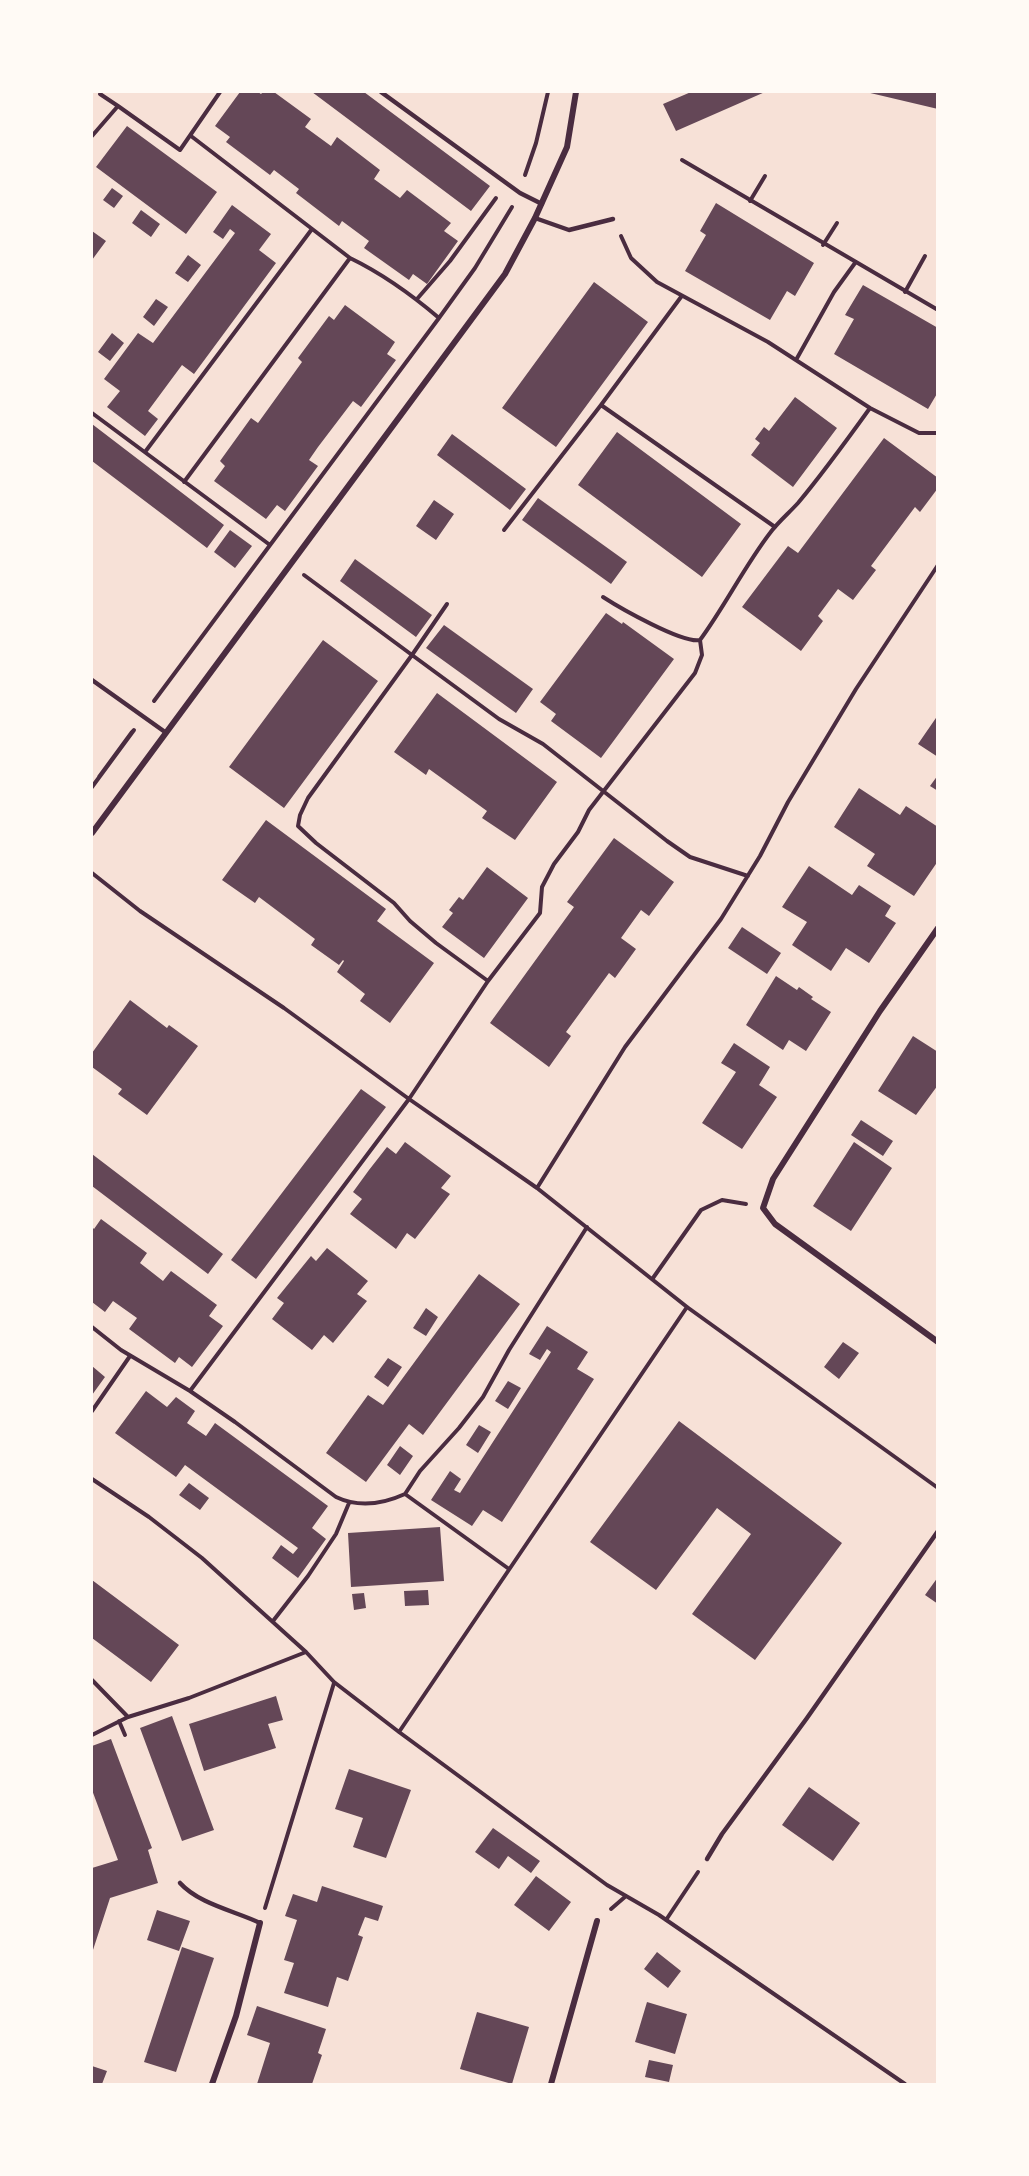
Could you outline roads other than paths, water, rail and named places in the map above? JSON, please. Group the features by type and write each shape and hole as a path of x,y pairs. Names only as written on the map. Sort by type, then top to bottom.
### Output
{"street":[{"path":"92,833 505,274 542,204 567,147 576,92"},
{"path":"938,928 880,1011 773,1179 763,1208 775,1224 938,1342"},
{"path":"551,2085 597,1921"},
{"path":"212,2085 236,2016 260,1923"}],"lane":[{"path":"381,92 520,193 542,204"},
{"path":"535,218 570,230 613,219"},
{"path":"92,680 142,718 165,732"},
{"path":"707,1859 722,1834 807,1718 938,1531"},
{"path":"180,1883 187,1891 260,1923"}]}
